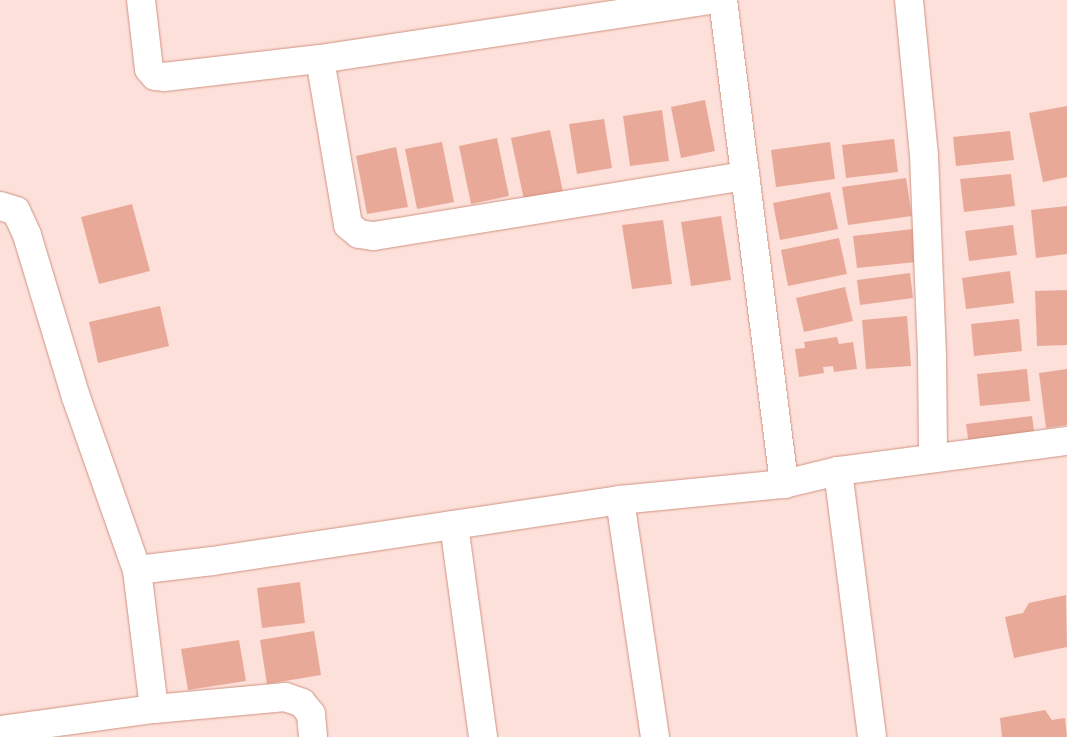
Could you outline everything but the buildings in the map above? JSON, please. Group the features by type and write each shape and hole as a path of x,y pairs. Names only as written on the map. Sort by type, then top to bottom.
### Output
{"street":[{"path":"141,0 149,69 155,76 164,77 320,59 709,0"},
{"path":"723,0 784,484"},
{"path":"909,0 924,156 932,355 933,458"},
{"path":"320,59 348,225 359,234 374,236 746,176"},
{"path":"0,206 16,211 28,235 76,397 137,570 154,709"},
{"path":"137,570 620,500 784,484 838,471 1067,441"},
{"path":"838,471 872,737"},
{"path":"620,500 655,737"},
{"path":"454,525 483,737"},
{"path":"0,730 154,709 285,697 302,703 311,714 313,737"}]}
